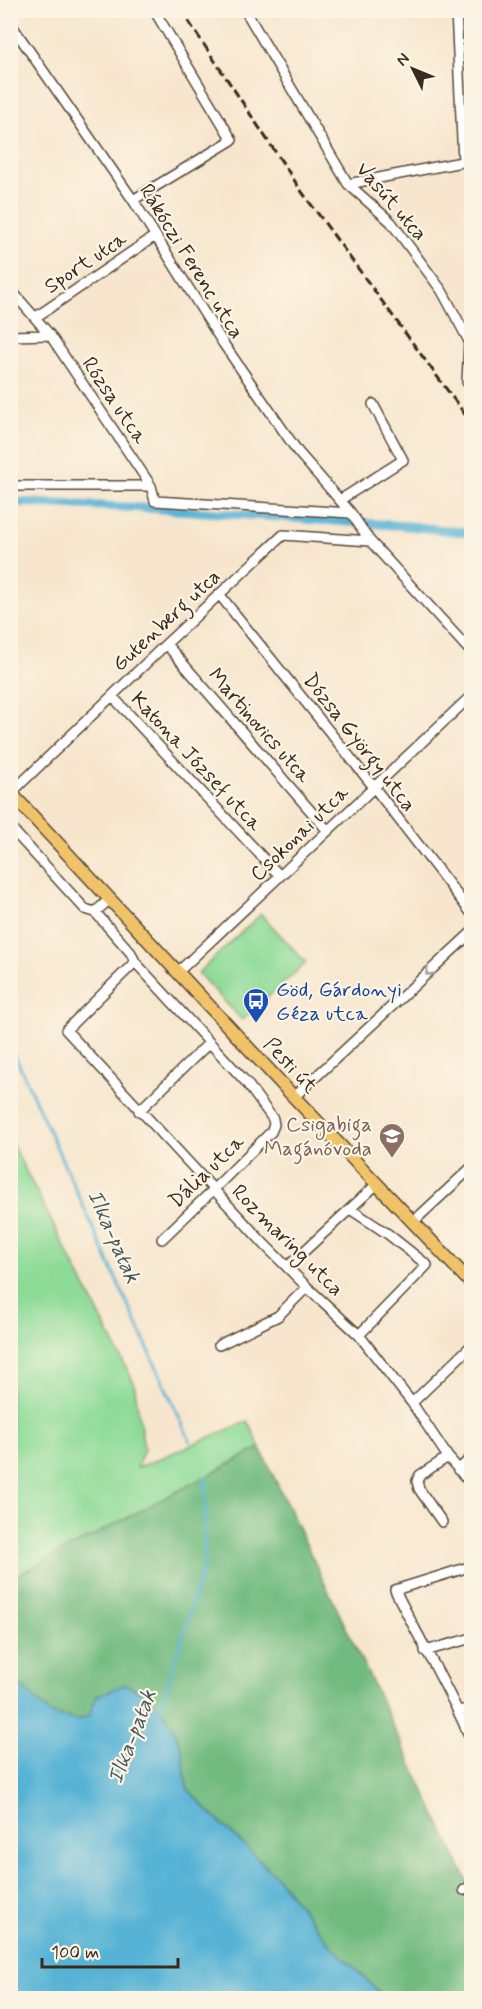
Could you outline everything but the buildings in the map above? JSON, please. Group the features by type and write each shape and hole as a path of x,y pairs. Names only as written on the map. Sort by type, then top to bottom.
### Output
{"main road":[{"name":"Pesti út","path":"11,792 471,1284"}],"street":[{"name":"Sport utca","path":"133,200 232,140 154,10"},
{"name":"Vasút utca","path":"245,10 348,184 391,222 442,291 470,341 467,382 471,388"},
{"path":"348,184 467,160 456,10"},
{"name":"Rákóczi Ferenc utca","path":"10,23 133,200 254,390 298,452 351,513 370,541"},
{"name":"Sport utca","path":"36,317 155,236"},
{"name":"Rózsa utca","path":"10,289 50,335 151,486 155,501 351,513"},
{"path":"10,336 50,335"},
{"path":"340,500 403,460 373,404"},
{"path":"10,486 151,486"},
{"name":"Gutenberg utca","path":"11,792 284,535 370,541"},
{"path":"370,541 471,653"},
{"name":"Dózsa György utca","path":"219,594 373,786 471,914"},
{"name":"Martinovics utca","path":"166,644 328,831"},
{"name":"Csokonai utca","path":"178,972 471,695"},
{"name":"Katona József utca","path":"112,696 280,876"},
{"path":"10,827 85,909 94,912 131,953 135,962 208,1043 139,1111"},
{"path":"94,912 110,899"},
{"path":"294,1097 471,932"},
{"name":"Rozmaring utca","path":"135,962 66,1030 213,1190 307,1287 359,1335 471,1485"},
{"name":"Dália utca","path":"162,1239 271,1132 274,1125 273,1119 246,1082 208,1043"},
{"path":"413,1222 471,1167"},
{"path":"287,1267 377,1184"},
{"path":"350,1209 388,1234 427,1265 359,1335"},
{"path":"219,1345 278,1316 307,1287"},
{"path":"412,1403 471,1345"},
{"path":"442,1522 419,1488 417,1481 420,1475 448,1457"},
{"path":"459,1470 471,1457"},
{"path":"471,1566 395,1590 425,1651 459,1711 471,1742"},
{"path":"425,1651 471,1638"},
{"path":"459,1711 471,1708"}],"green space":[{"path":"261,914 306,963 242,1020 198,973"},
{"path":"10,1140 134,1383 144,1449 137,1468 248,1421 260,1448 11,1579"},
{"path":"260,1448 471,1889 471,1998 392,1998 381,1994 331,1945 274,1874 187,1788 182,1749 96,1696 89,1716 78,1720 51,1714 11,1677 10,1579"}],"water":[{"path":"11,1677 51,1714 78,1720 89,1716 96,1696 126,1684 149,1697 172,1725 182,1749 187,1788 274,1874 331,1945 381,1994 392,1998 11,1998"}],"waterway":[{"path":"10,502 147,508 408,526 472,533"},
{"name":"Ilka-patak","path":"10,1045 190,1441"},
{"name":"Ilka-patak","path":"160,1711 204,1564 206,1476"}],"railway":[{"path":"181,10 302,192 472,424"}],"place":[{"name":"Göd, Gárdonyi Géza utca","path":"256,1024"},
{"name":"Csigabiga Magánóvoda","path":"392,1159"}]}
